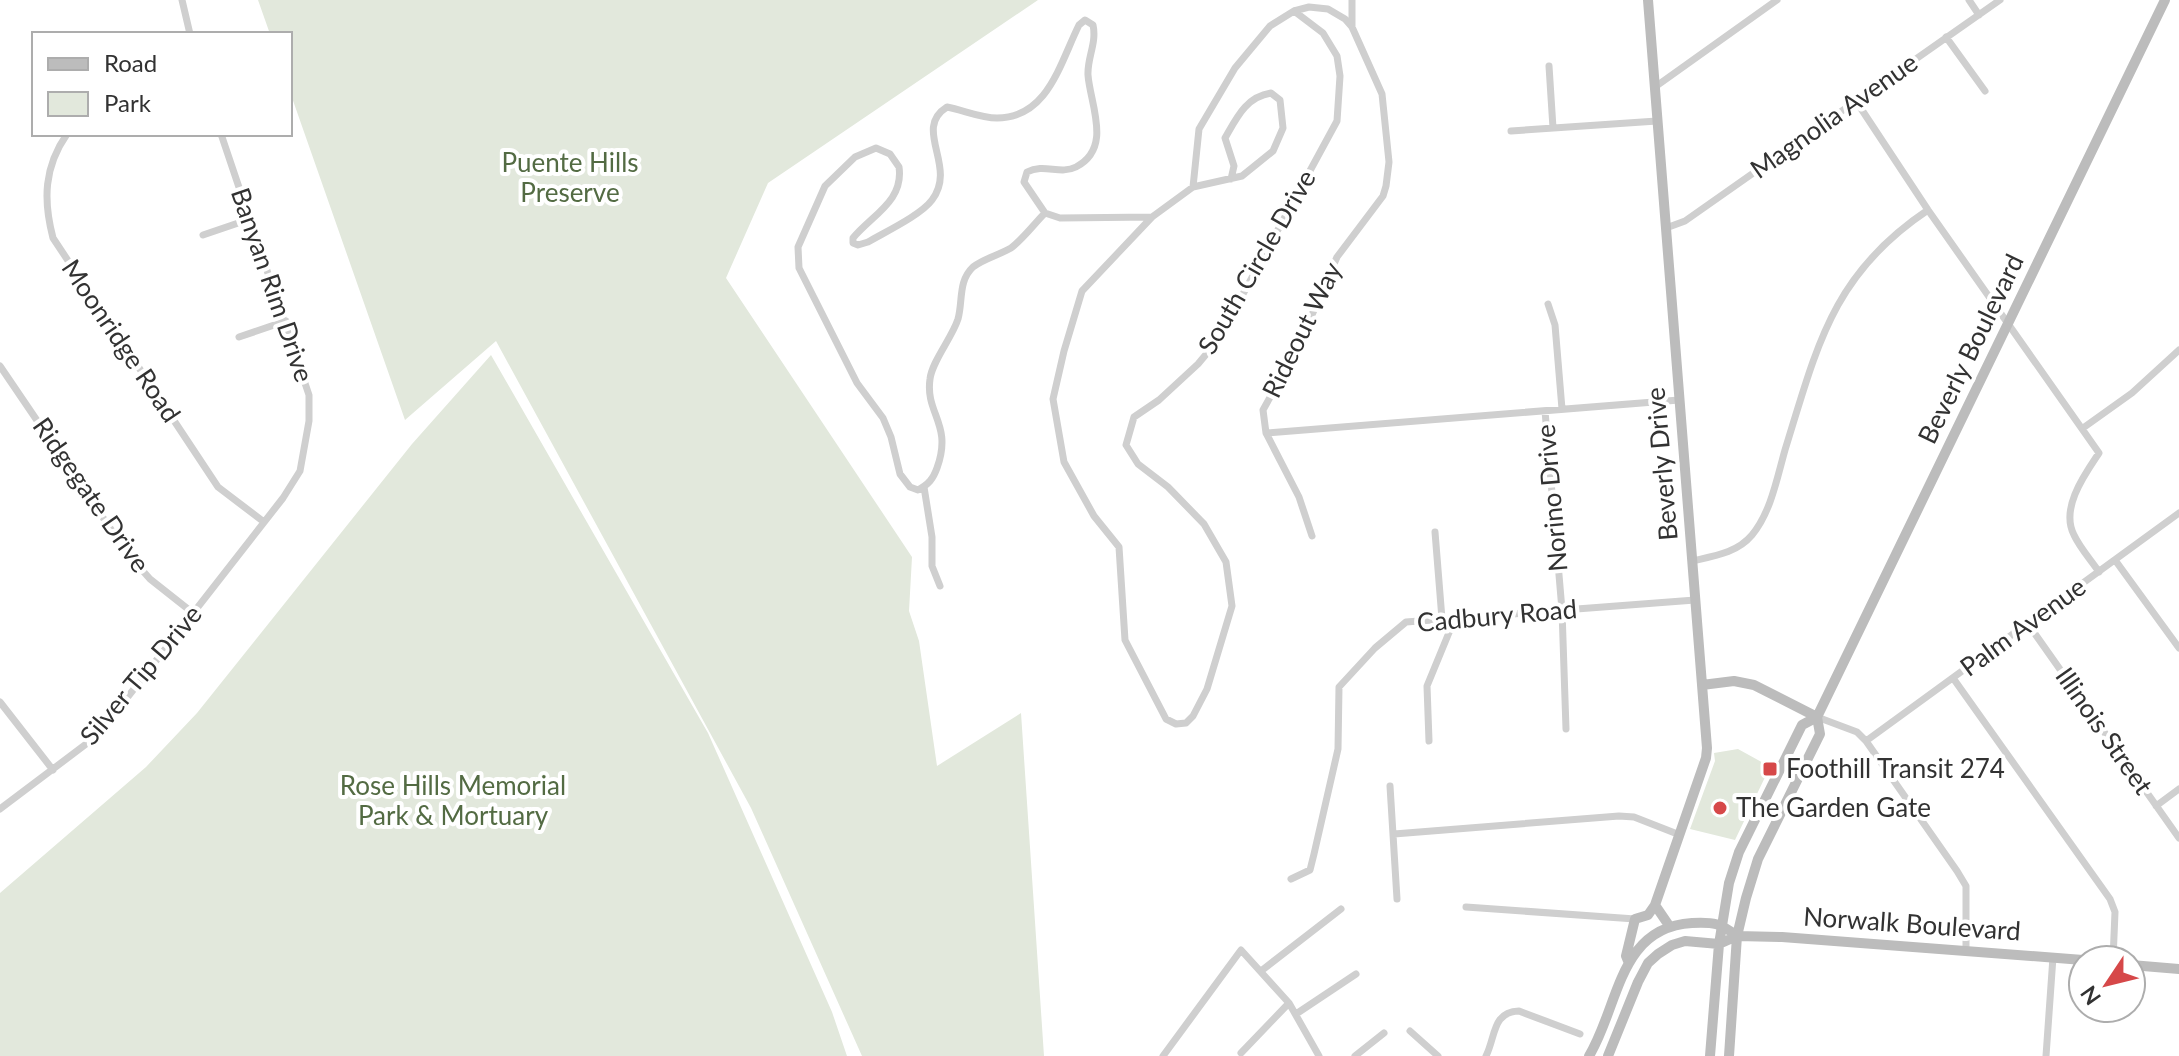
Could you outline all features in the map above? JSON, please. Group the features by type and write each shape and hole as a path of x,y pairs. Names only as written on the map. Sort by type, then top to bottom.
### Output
{"main road":[{"name":"Beverly Drive","path":"1648,0 1706,758 1651,910"},
{"name":"Beverly Boulevard","path":"1729,1056 1737,936 1758,859 1820,734 1817,717 2165,0"},
{"path":"1702,685 1734,681 1754,685 1817,717"},
{"name":"Beverly Boulevard","path":"1710,1056 1721,924 1739,852 1802,725 1817,717"},
{"path":"1628,961 1626,956 1635,919 1651,910 1670,927"},
{"path":"1589,1056 1628,961 1653,935 1670,927 1691,923 1721,924 1737,936 1719,944 1685,941 1672,945 1648,963 1608,1056"},
{"name":"Norwalk Boulevard","path":"1737,936 2067,958"},
{"path":"2147,966 2179,969"},
{"path":"1602,1030 1617,1037"}],"street":[{"path":"182,0 190,32"},
{"path":"1352,0 1352,27"},
{"path":"1655,87 1777,0"},
{"path":"1969,0 1979,15"},
{"name":"Magnolia Avenue","path":"1666,228 1685,221 2000,0"},
{"path":"1193,187 1199,129 1235,68 1270,26 1294,11 1319,7 1337,14 1352,27"},
{"name":"South Circle Drive","path":"1152,217 1082,291 1053,399 1064,462 1094,516 1119,547 1125,640 1166,719 1176,724 1186,723 1193,716 1207,689 1232,606 1226,562 1204,524 1168,487 1138,464 1126,445 1134,417 1169,391 1218,340 1337,121 1340,76 1337,56 1323,33 1294,11"},
{"path":"1045,213 1013,246 975,265 967,274 958,317 930,376 929,395 942,432 943,445 933,479 918,490 910,487 900,474 883,418 857,383 799,268 798,247 825,186 855,157 876,148 890,154 899,167 898,187 890,202 853,238 853,243 858,245 930,204 941,179 933,120 939,113 947,107 997,118 1027,111 1046,96 1079,25 1085,20 1093,25 1095,34 1088,67 1098,134 1087,158 1076,167 1062,170 1036,167 1027,172 1024,182 1045,213 1079,219 1152,217 1193,187 1231,179 1242,176 1273,151 1283,128 1280,100 1271,93 1259,95 1243,107 1225,138 1234,166 1231,179"},
{"name":"Rideout Way","path":"1352,27 1382,94 1389,162 1386,186 1383,196 1337,257 1298,347 1265,403 1263,418 1266,433 1679,400"},
{"path":"1946,37 1985,91"},
{"path":"1549,66 1553,128"},
{"path":"1856,101 1928,210 2099,453 2070,507 2072,532 2099,572"},
{"path":"1511,131 1657,121"},
{"name":"Moonridge Road","path":"66,136 48,176 45,200 53,238 218,487 264,522"},
{"name":"Banyan Rim Drive","path":"222,136 309,395 309,421 300,471 264,522"},
{"path":"1692,561 1725,554 1741,546 1759,525 1832,313 1850,284 1879,248 1928,210"},
{"path":"203,235 250,219"},
{"name":"Norino Drive","path":"1548,304 1555,325 1562,409"},
{"path":"239,337 286,321"},
{"path":"2083,428 2132,393 2179,350"},
{"name":"Ridgegate Drive","path":"0,366 127,553 150,579 193,613"},
{"name":"Norino Drive","path":"1545,411 1562,610 1566,729"},
{"path":"1266,433 1299,497 1312,536"},
{"path":"924,487 932,537 932,566 940,586"},
{"name":"Palm Avenue","path":"1866,741 2179,513"},
{"name":"Silver Tip Drive","path":"0,809 98,735 264,522"},
{"path":"1435,532 1442,619"},
{"path":"2115,560 2179,648"},
{"name":"Cadbury Road","path":"1291,879 1310,870 1312,862 1338,749 1339,687 1375,648 1406,622 1695,600"},
{"path":"1429,741 1427,686 1455,618"},
{"name":"Illinois Street","path":"2028,624 2179,838"},
{"path":"1953,678 2110,899 2115,912 2114,944"},
{"path":"0,702 53,770"},
{"path":"1817,717 1857,732 1866,741 1966,886 1966,950"},
{"path":"1390,786 1397,899"},
{"path":"2156,806 2179,789"},
{"path":"1394,834 1619,816 1634,817 1680,835"},
{"path":"1466,907 1635,919"},
{"path":"1261,971 1341,909"},
{"path":"1163,1056 1241,950 1289,1003 1318,1056"},
{"path":"2046,1056 2053,957"},
{"path":"1296,1014 1356,974"},
{"path":"1241,1053 1289,1003"},
{"path":"1488,1055 1497,1021 1509,1011 1519,1011 1580,1034"},
{"path":"1410,1031 1438,1056"},
{"path":"1357,1055 1384,1033"}],"green space":[{"name":"Puente Hills Preserve","path":"258,0 1038,0 768,183 726,278 912,557 909,611 919,641 937,766 1021,713 1044,1056 862,1056 751,808 496,341 405,420 292,98 292,32 269,32"},
{"name":"Rose Hills Memorial Park & Mortuary","path":"491,355 708,733 832,1012 847,1056 0,1056 0,893 146,767 197,713 412,444"},
{"path":"1738,749 1767,765 1764,770 1767,773 1735,840 1690,829 1715,761 1714,753"}],"place":[{"name":"Foothill Transit 274","path":"1770,769"},
{"name":"The Garden Gate","path":"1720,808"}]}
